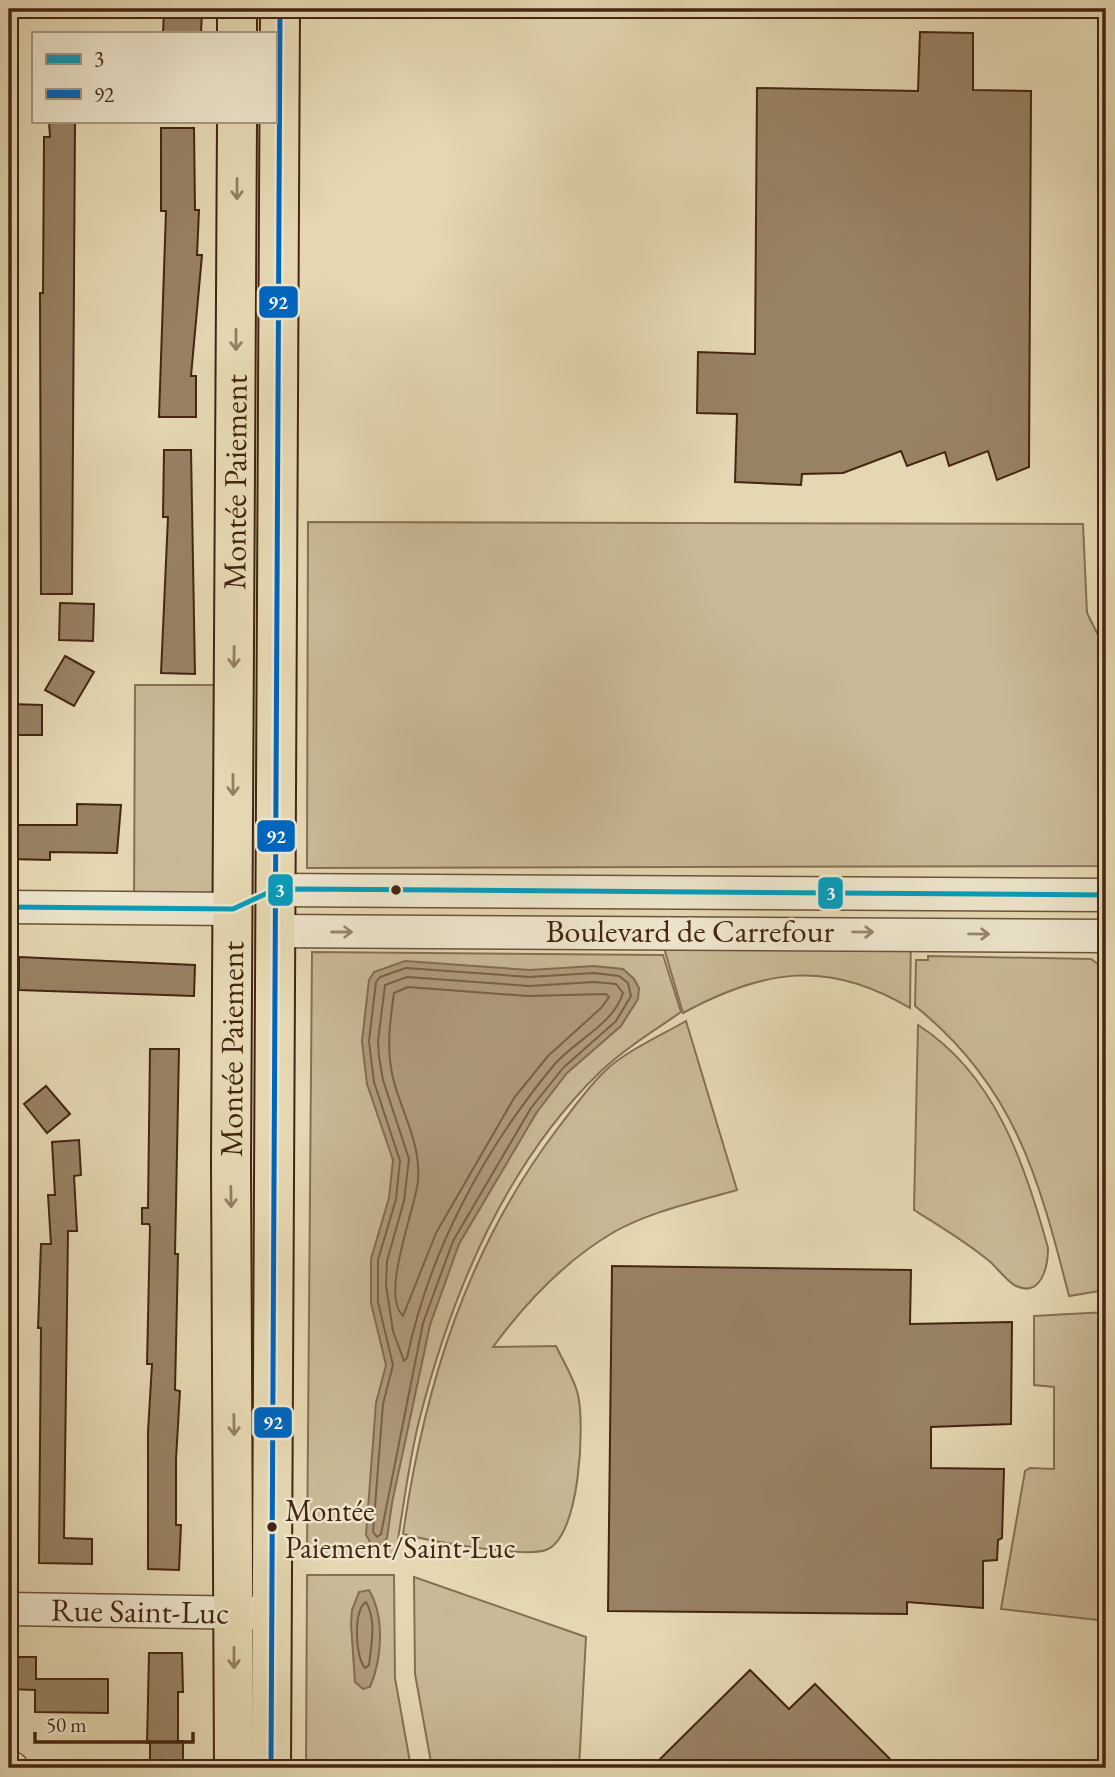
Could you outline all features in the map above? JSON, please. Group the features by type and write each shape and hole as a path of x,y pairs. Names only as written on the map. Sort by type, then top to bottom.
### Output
{"main road":[{"path":"237,9 237,32"},
{"name":"Montée Paiement","path":"234,1768 253,1613 274,931 280,9"},
{"name":"Montée Paiement","path":"237,122 231,1164 253,1613 271,1768"},
{"path":"233,909 274,890"},
{"path":"233,909 274,931"}],"street":[{"name":"Boulevard de Carrefour","path":"274,890 1106,895"},
{"path":"9,907 233,909"},
{"name":"Boulevard de Carrefour","path":"274,931 1106,936"},
{"name":"Rue Saint-Luc","path":"9,1609 253,1613"}],"shaded area":[{"path":"308,522 1083,524 1087,613 1106,651 1106,866 307,868"},
{"path":"135,685 233,685 233,909 134,909"},
{"path":"659,931 911,933 910,1008 880,992 851,982 823,976 796,976 769,979 741,987 683,1013"},
{"path":"312,952 663,955 681,1012 600,1072 566,1108 509,1190 465,1279 432,1374 415,1438 395,1557 307,1556"},
{"path":"928,956 1091,959 1106,970 1106,1290 1069,1296 1046,1212 1018,1136 977,1068 949,1036 915,1006 916,960 928,960"},
{"path":"686,1021 737,1190 643,1218 596,1243 548,1283 493,1347 556,1346 571,1376 578,1395 581,1430 577,1479 566,1525 557,1541 546,1550 534,1552 497,1550 403,1534 423,1425 437,1373 454,1321 498,1221 558,1128 598,1078 622,1057"},
{"path":"918,1025 945,1045 968,1069 987,1095 1017,1153 1048,1248 1045,1271 1038,1284 1032,1288 1016,1286 979,1253 914,1210"},
{"path":"1106,1312 1106,1621 1001,1609 1025,1471 1030,1468 1054,1469 1054,1387 1034,1385 1034,1316"},
{"path":"307,1575 394,1575 395,1678 411,1768 306,1768"},
{"path":"414,1577 586,1637 579,1768 432,1768 415,1674"}],"water":[{"path":"405,961 530,970 594,966 623,969 639,988 638,999 621,1026 567,1073 537,1112 459,1244 430,1325 387,1538 382,1545 372,1545 366,1535 376,1403 386,1365 371,1303 371,1259 389,1198 393,1160 367,1084 362,1041 369,980 374,972"},
{"path":"369,1590 378,1613 380,1638 374,1676 370,1687 363,1689 355,1682 351,1624 352,1610 359,1592"}],"building":[{"path":"164,10 202,11 201,32 163,32"},
{"path":"920,32 973,33 973,90 1031,91 1029,467 997,480 988,451 949,466 945,452 907,466 901,451 843,473 802,474 801,485 735,482 737,414 697,413 698,352 755,354 757,88 918,91"},
{"path":"49,122 75,122 72,594 41,594 40,293 43,293 44,137 50,137"},
{"path":"161,128 194,128 195,210 199,210 197,255 202,255 191,376 196,376 196,417 159,417 166,211 161,211"},
{"path":"164,450 191,450 195,674 161,673 168,517 163,517"},
{"path":"60,603 94,604 93,641 59,640"},
{"path":"65,656 94,672 74,706 45,690"},
{"path":"9,704 42,705 42,735 9,735"},
{"path":"77,804 121,805 117,853 50,852 50,860 9,859 9,825 77,825"},
{"path":"19,957 195,965 194,996 19,990"},
{"path":"150,1049 179,1049 175,1390 180,1391 176,1459 176,1525 181,1525 179,1570 148,1569 148,1432 152,1364 147,1364 150,1227 149,1224 142,1224 142,1208 148,1208"},
{"path":"46,1086 70,1114 47,1133 24,1104"},
{"path":"79,1140 81,1175 74,1176 77,1231 68,1231 64,1538 92,1539 92,1564 39,1563 41,1328 38,1328 41,1244 51,1244 48,1195 55,1195 52,1142"},
{"path":"612,1266 911,1270 910,1324 1012,1322 1011,1424 931,1427 931,1468 1004,1469 1002,1538 998,1540 997,1560 983,1561 983,1608 907,1602 907,1614 608,1611"},
{"path":"149,1653 182,1653 183,1692 178,1692 178,1741 183,1741 183,1768 150,1768 150,1743 147,1743"},
{"path":"9,1657 36,1657 36,1679 108,1679 108,1713 35,1712 35,1690 9,1689"},
{"path":"750,1670 789,1709 815,1684 899,1768 651,1768"}],"transit line":[{"name":"92","path":"271,1768 280,9"},
{"name":"3","path":"9,907 233,909 274,890 300,889 1106,895"}],"place":[{"name":"Montée Paiement/Saint-Luc","path":"272,1527"}]}
